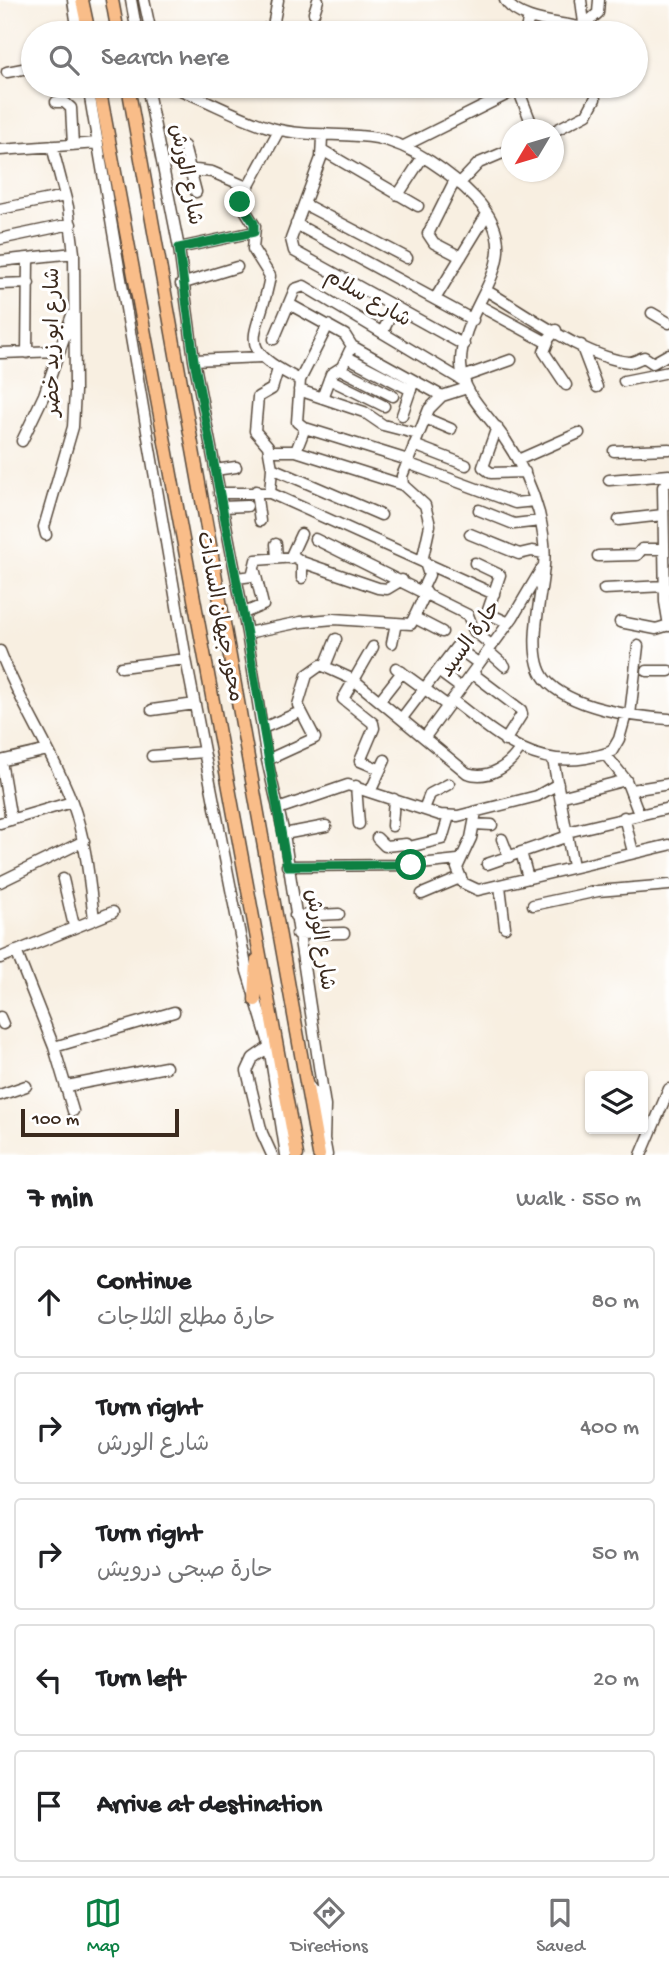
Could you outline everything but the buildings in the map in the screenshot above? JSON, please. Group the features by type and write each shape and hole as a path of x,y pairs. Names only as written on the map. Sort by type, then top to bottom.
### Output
{"main road":[{"path":"82,0 86,21"},
{"path":"112,0 116,21"},
{"name":"محور جيهان السادات","path":"101,98 298,1155"},
{"name":"محور جيهان السادات","path":"130,98 319,1155"},
{"path":"255,1000 258,936"}],"street":[{"path":"73,0 76,21"},
{"path":"131,0 135,21"},
{"path":"144,0 148,21"},
{"path":"275,21 278,0"},
{"path":"314,13 318,0"},
{"path":"505,0 514,10 550,21"},
{"path":"580,21 581,0"},
{"path":"588,21 598,13 599,0"},
{"path":"528,21 529,16"},
{"path":"7,72 21,69"},
{"path":"90,98 186,659 255,1000 269,1047 286,1155"},
{"name":"شارع الورش","path":"149,98 179,248 181,284 194,360 244,613 267,760 284,834 325,1106 324,1141"},
{"path":"199,98 279,130 322,137 376,138 404,146 457,182 487,214 498,233 500,246 487,291 464,345 465,382 518,460 535,501 545,558 536,655 544,677 561,692 628,715 669,719"},
{"path":"404,146 501,98"},
{"path":"524,98 531,119"},
{"path":"564,126 587,114 595,99"},
{"path":"56,102 64,102 71,108 73,145"},
{"path":"279,130 240,202 254,223 253,249 270,276 254,337 261,357 323,398 370,415 383,425 466,465"},
{"path":"322,137 322,150 291,239 294,250 346,282 464,345"},
{"path":"0,150 98,144"},
{"name":"شارع ابو زيد خضر","path":"46,535 44,527 73,428 75,306 71,224 52,146"},
{"path":"184,146 196,192"},
{"path":"322,150 418,206"},
{"path":"461,257 434,243 428,234 457,182 479,163 501,154"},
{"path":"398,195 422,158"},
{"path":"188,169 212,173 247,187"},
{"path":"0,209 65,196"},
{"path":"304,204 407,258"},
{"path":"435,299 487,214"},
{"path":"0,239 71,224"},
{"path":"296,224 473,320"},
{"path":"179,248 254,232"},
{"path":"0,261 74,253"},
{"path":"27,353 28,258"},
{"path":"181,284 237,267"},
{"path":"336,303 346,282"},
{"path":"0,284 29,283"},
{"name":"شارع سلام","path":"289,304 300,286 336,303 465,382"},
{"path":"487,291 580,345 631,362 642,356 653,363 669,354"},
{"path":"274,339 289,304 345,335 352,346 413,385"},
{"path":"22,441 44,395 75,306"},
{"path":"480,306 548,342"},
{"path":"383,331 395,307"},
{"path":"652,313 669,323"},
{"path":"328,325 300,385 296,418 305,428 408,461 520,504 535,501"},
{"path":"556,330 544,352 566,386"},
{"path":"580,345 597,387"},
{"path":"323,398 330,379 340,369 352,346"},
{"path":"0,354 60,351"},
{"path":"194,360 261,357"},
{"path":"347,357 442,396"},
{"path":"403,485 402,475 425,418 435,401 465,382 511,360"},
{"path":"270,493 272,468 269,451 255,430 257,401 262,394 272,389 278,369"},
{"path":"340,369 393,396"},
{"path":"624,380 669,372"},
{"path":"330,379 384,406"},
{"path":"402,415 413,385"},
{"path":"425,418 451,429"},
{"path":"497,427 483,467 491,473 525,472"},
{"path":"296,451 305,428"},
{"path":"518,460 579,433"},
{"path":"614,451 669,449"},
{"path":"247,634 327,620 411,624 429,575 424,551 431,529 425,505 403,485 296,451 269,451"},
{"path":"215,470 236,467"},
{"path":"272,468 381,515"},
{"path":"609,480 669,477"},
{"path":"620,622 655,629 669,625 665,586 663,487 669,477"},
{"path":"256,491 260,521"},
{"path":"219,493 270,493 494,594"},
{"path":"493,495 483,512 514,524 540,521"},
{"path":"222,507 247,506"},
{"path":"619,520 665,515"},
{"path":"289,558 301,534"},
{"path":"470,534 519,554 532,551 545,558"},
{"path":"315,539 468,615 474,631 505,666"},
{"path":"276,544 277,558"},
{"path":"598,556 637,555 642,549 664,549"},
{"path":"244,613 263,605 255,561 289,558 377,588 387,589 402,580"},
{"name":"حارة السيد","path":"425,737 509,623 545,558"},
{"path":"302,562 302,578"},
{"path":"475,563 500,575 488,614 509,623"},
{"path":"237,578 249,578 255,572"},
{"path":"604,589 665,586"},
{"path":"415,618 442,632"},
{"path":"391,643 396,622"},
{"path":"325,666 336,639"},
{"path":"380,700 399,670 520,749 553,760 606,754 616,746 628,715 638,646"},
{"path":"371,790 382,764 360,759 374,726 343,700 373,647"},
{"path":"402,718 456,647 522,712 505,741"},
{"path":"0,651 5,681 48,750 72,802 84,841 94,919"},
{"path":"121,667 186,659"},
{"path":"267,760 315,738 298,705 306,675 317,666 325,666 354,680 461,768 475,775 505,766 520,749"},
{"path":"438,671 461,688"},
{"path":"647,671 669,671"},
{"path":"152,710 195,704"},
{"path":"263,728 300,712"},
{"path":"48,750 0,761 6,821 72,802"},
{"path":"152,756 204,752"},
{"path":"606,754 628,785 639,814"},
{"path":"553,760 573,866"},
{"path":"425,809 430,794 449,784"},
{"path":"278,809 331,789 356,786 449,816 537,796 558,784"},
{"path":"560,797 628,785 669,784"},
{"path":"356,786 359,824"},
{"path":"392,825 394,799"},
{"path":"487,864 567,834 669,807"},
{"path":"476,812 471,838 458,860 460,878 470,888 478,890 669,845"},
{"path":"377,838 382,845 406,844 409,847 442,839 449,816"},
{"path":"624,817 633,852"},
{"path":"474,824 492,825"},
{"path":"284,834 326,826"},
{"path":"502,839 509,857"},
{"path":"0,882 84,841"},
{"path":"391,845 391,864"},
{"path":"409,847 411,865"},
{"path":"522,852 528,878"},
{"path":"287,866 411,865 458,860"},
{"path":"422,894 460,878"},
{"path":"63,880 74,926"},
{"path":"533,905 598,891 669,885"},
{"path":"500,886 505,927"},
{"path":"0,958 113,912"},
{"path":"295,916 339,914"},
{"path":"297,934 344,933"},
{"path":"16,951 54,1047 73,1111"},
{"path":"54,1047 174,1012"},
{"path":"269,1047 253,1058 247,1071 262,1133 272,1155"},
{"path":"67,1086 166,1067"},
{"path":"307,1084 316,1095 327,1155"},
{"path":"0,1095 26,1086"},
{"path":"641,1155 669,1088"}],"route":[{"path":"240,202 244,212 254,223 254,232 179,248 181,284 247,634 267,760 284,834 287,866 411,865"}]}
